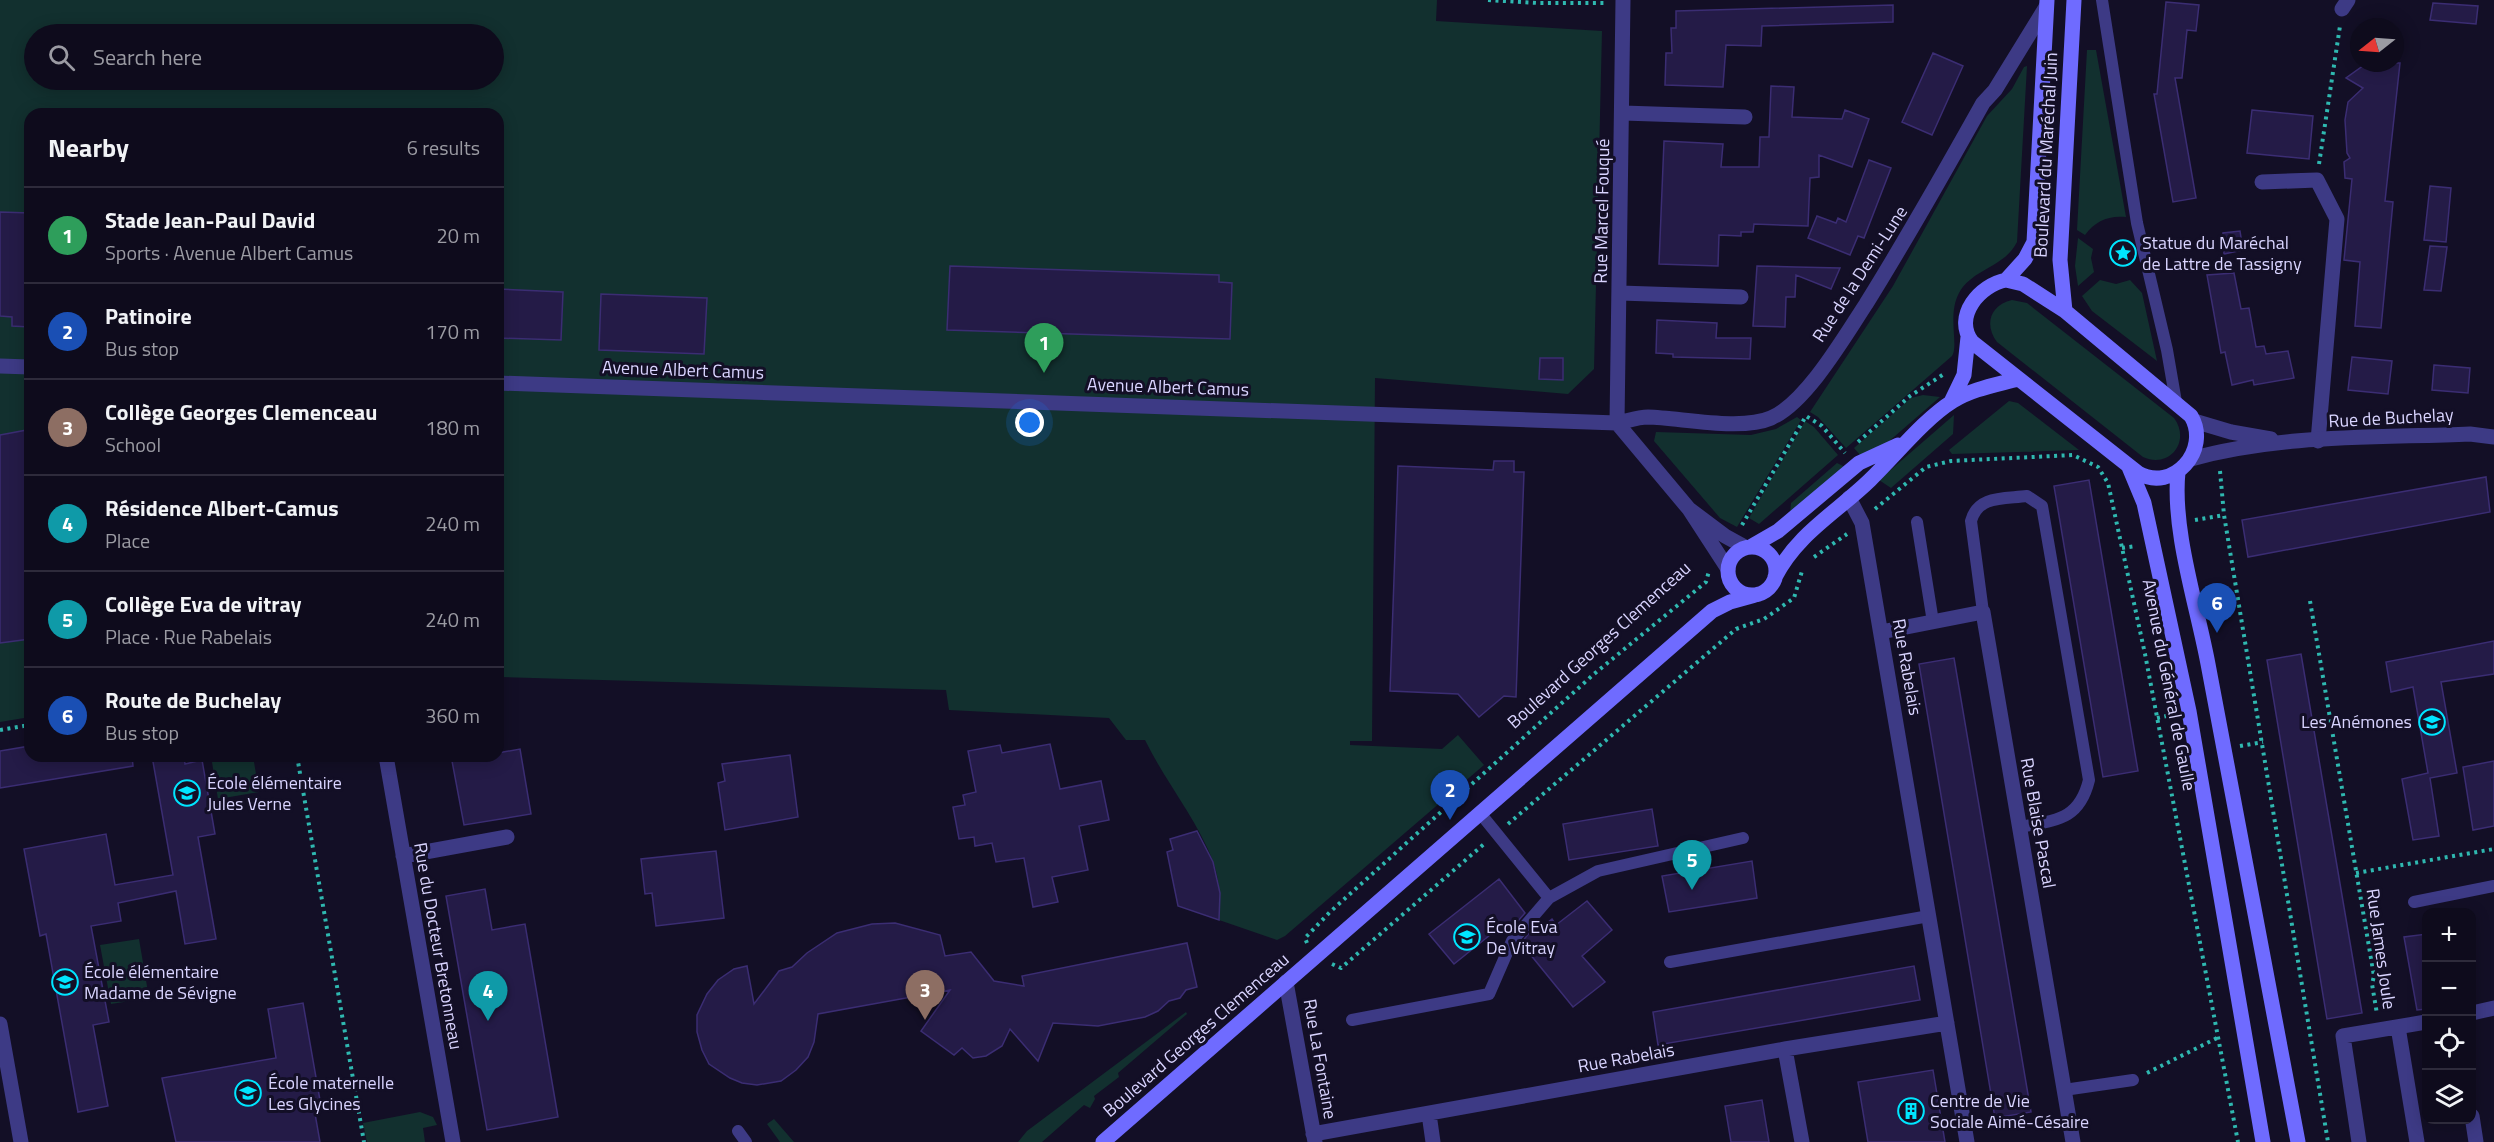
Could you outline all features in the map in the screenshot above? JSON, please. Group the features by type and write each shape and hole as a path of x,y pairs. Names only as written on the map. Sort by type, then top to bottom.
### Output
{"main road":[{"name":"Boulevard du Maréchal Juin","path":"2065,311 2061,289 2060,260 2074,0"},
{"name":"Boulevard du Maréchal Juin","path":"2006,280 2025,259 2034,242 2047,4"},
{"path":"1951,402 1964,375 1968,313 1975,298 1990,285 2006,280 2023,284 2065,311 2176,402 2194,421 2198,437 2191,459 2178,472 2161,479 2147,478 2129,467 2018,380 1968,337"},
{"path":"1911,438 1856,466 1778,531 1735,554 1728,570 1735,588 1746,594 1759,594 1769,588 1789,552 1869,482 1911,438 1951,402 1980,389 2018,380"},
{"name":"Avenue du Général de Gaulle","path":"2129,467 2144,503 2187,699 2263,1142"},
{"path":"2178,472 2175,502 2203,638 2298,1142"},
{"path":"1749,547 1769,553 1775,564 1775,577"},
{"name":"Boulevard Georges Clemenceau","path":"1712,611 1722,591 1728,570"},
{"name":"Boulevard Georges Clemenceau","path":"1109,1140 1286,982 1712,611 1730,602 1759,594"}],"street":[{"name":"Rue Marcel Fouqué","path":"1617,423 1623,2"},
{"name":"Rue de la Demi-Lune","path":"1617,423 1646,417 1742,423 1771,418 1804,393 1847,334 1922,213 1983,103 1995,90 2047,4"},
{"path":"1623,113 1745,117"},
{"path":"2262,182 2317,180 2337,219 2318,441"},
{"path":"1620,293 1741,297"},
{"path":"0,366 24,367"},
{"name":"Avenue Albert Camus","path":"504,383 1617,423"},
{"name":"Rue de Buchelay","path":"2194,421 2231,432 2289,441 2470,434 2494,437"},
{"path":"1617,423 1689,509 1728,570"},
{"name":"Rue de Buchelay","path":"2191,459 2289,441"},
{"name":"Rue Rabelais","path":"1849,498 1862,523 1967,1142"},
{"path":"1689,509 1734,542 1749,547"},
{"path":"1881,632 1983,612"},
{"name":"Rue Blaise Pascal","path":"1983,612 2073,1142"},
{"name":"Rue du Docteur Bretonneau","path":"387,762 453,1142"},
{"path":"403,856 507,837"},
{"name":"Rue La Fontaine","path":"1286,982 1314,1138"},
{"path":"2476,1012 2494,1008"},
{"name":"Rue Rabelais","path":"1314,1138 1429,1114 1785,1049 1947,1023"},
{"path":"2359,1142 2343,1036 2422,1023"},
{"path":"0,1024 21,1142"},
{"path":"2398,1027 2417,1142"},
{"path":"1785,1049 1802,1142"},
{"path":"1429,1114 1433,1142"},
{"path":"2473,1124 2476,1142"}],"lane":[{"path":"2102,0 2138,223 2167,350 2176,402"},
{"path":"1983,612 1971,521 1974,509 1986,501 2027,496 2042,506 2089,780 2085,797 2077,808 2065,817 2019,827"},
{"path":"1917,522 1933,622"},
{"path":"1480,813 1549,898"},
{"path":"1352,1020 1489,994 1512,941 1549,898 1598,871 1743,837"},
{"path":"2414,902 2494,886"},
{"path":"1670,962 1929,916"},
{"path":"2064,1090 2133,1080"},
{"path":"738,1131 746,1142"}],"path":[{"path":"1488,0 1538,3 1623,2"},
{"path":"2317,180 2345,5"},
{"path":"1837,460 1919,390 1955,368 1964,375"},
{"path":"1750,527 1740,528 1806,416 1822,426 1856,466"},
{"path":"2220,453 2224,515 2328,1142"},
{"name":"Avenue du Général de Gaulle","path":"1315,957 1341,968 1736,629 1764,619 1794,598 1804,564 1862,523 1881,502 1926,467 1951,461 2073,454 2098,467 2108,483 2145,654 2238,1142"},
{"name":"Boulevard Georges Clemenceau","path":"1315,957 1305,938 1330,912 1594,674 1706,582 1715,549"},
{"name":"Rue James Joule","path":"2310,601 2374,976 2372,984 2379,1030"},
{"path":"0,730 24,726"},
{"path":"298,762 364,1142"},
{"name":"Rue James Joule","path":"2356,873 2494,849"},
{"path":"2133,1080 2217,1038"}],"green space":[{"path":"0,0 1437,0 1436,21 1602,31 1594,369 1568,394 1375,378 1372,741 1350,741 1350,745 1442,749 1458,735 1484,765 1285,936 1277,940 1219,920 1217,875 1198,830 1145,740 1126,740 1109,718 949,710 946,690 504,677 504,108 24,108 24,718 0,722"},
{"path":"2087,50 2096,50 2126,217 2103,220 2085,235 2077,230"},
{"path":"2027,66 2017,242 2011,251 1997,263 1972,278 1959,293 1953,320 1954,351 1952,356 1846,448 1818,417 1810,412 1893,286 1987,116 2012,89 2024,67"},
{"path":"2078,238 2093,249 2091,258 2094,272 2078,286 2075,266"},
{"path":"2100,280 2116,284 2130,280 2142,293 2157,361 2092,311 2082,296"},
{"path":"2012,300 2027,303 2174,418 2180,435 2175,451 2162,459 2153,460 2143,457 1997,342 1991,329 1991,316 1999,306"},
{"path":"1923,395 1940,397 1887,443 1860,455 1854,448 1911,398"},
{"path":"2009,401 2018,403 2079,450 1952,454 1949,450"},
{"path":"1954,415 1953,434 1891,488 1879,480"},
{"path":"1797,417 1801,420 1737,527 1720,518 1654,441 1656,432 1751,435 1776,429"},
{"path":"1805,421 1814,427 1838,455 1759,524 1749,518"},
{"path":"1837,463 1845,467 1790,514 1791,503"},
{"path":"212,762 254,762 259,792 218,799"},
{"path":"139,939 149,998 111,1004 100,945"},
{"path":"1186,1012 1187,1014 1118,1073 1119,1077 1094,1096 1095,1099 1090,1108 1084,1105 1042,1142 1018,1142 1027,1131"},
{"path":"420,1112 433,1117 437,1125 423,1128 425,1142 367,1142 363,1123"},
{"path":"774,1119 794,1142 780,1142 767,1124"}],"building":[{"path":"2166,2 2199,5 2196,31 2187,30 2182,78 2175,78 2196,198 2173,202 2154,94 2157,94"},
{"path":"2433,3 2478,6 2476,24 2430,20"},
{"path":"1893,5 1893,22 1762,26 1761,46 1726,45 1723,87 1665,85 1666,53 1672,53 1671,28 1676,28 1676,11"},
{"path":"1933,53 1963,66 1932,135 1902,122"},
{"path":"2354,72 2399,72 2385,201 2393,202 2381,328 2355,326 2360,262 2344,260 2352,179 2345,178 2344,162 2350,158 2347,153 2345,120 2348,102 2363,88 2346,78"},
{"path":"1771,86 1794,87 1792,117 1842,119 1845,110 1869,119 1852,167 1819,155 1819,177 1810,178 1808,226 1754,224 1753,232 1741,232 1741,236 1719,235 1718,266 1659,264 1664,141 1723,144 1721,167 1759,167 1760,137 1769,137"},
{"path":"2252,110 2313,116 2309,159 2247,153"},
{"path":"1869,160 1891,168 1864,238 1858,236 1850,255 1808,238 1817,216 1836,223 1838,218 1846,222"},
{"path":"2430,186 2451,188 2446,242 2424,240"},
{"path":"0,212 24,213 24,327 12,326 12,317 0,316"},
{"path":"2240,231 2243,250 2224,254 2223,233"},
{"path":"2430,246 2447,247 2441,291 2424,290"},
{"path":"950,266 1219,275 1219,282 1232,283 1230,339 947,330"},
{"path":"1757,266 1840,268 1831,289 1796,275 1795,297 1786,297 1785,327 1753,326"},
{"path":"2234,273 2241,309 2249,308 2256,347 2264,346 2266,354 2288,351 2294,378 2254,385 2253,380 2232,385 2225,352 2221,353 2207,275"},
{"path":"504,289 563,292 561,340 504,338"},
{"path":"601,294 707,298 704,354 599,350"},
{"path":"1657,320 1717,323 1716,338 1751,338 1750,359 1673,357 1673,354 1656,353"},
{"path":"2352,357 2392,361 2388,394 2348,390"},
{"path":"1540,358 1563,358 1563,380 1539,379"},
{"path":"2434,365 2470,368 2468,393 2432,390"},
{"path":"24,431 24,640 0,643 0,435"},
{"path":"1494,461 1514,461 1514,472 1524,472 1516,697 1504,696 1479,717 1458,694 1390,691 1398,466 1493,470"},
{"path":"2486,477 2490,512 2248,557 2242,520"},
{"path":"2089,480 2138,771 2103,777 2054,486"},
{"path":"2494,641 2494,674 2441,682 2457,773 2430,778 2439,836 2413,840 2402,779 2428,773 2413,687 2391,692 2386,662"},
{"path":"2301,654 2362,1013 2327,1019 2267,660"},
{"path":"1954,658 2031,1112 1995,1118 1919,664"},
{"path":"1050,744 1060,789 1101,781 1109,820 1079,826 1088,870 1052,877 1058,902 1033,907 1024,858 996,862 992,843 975,846 974,837 959,839 953,807 965,805 963,795 976,792 968,751 1000,745 1002,753"},
{"path":"24,747 24,762 133,762 133,766 0,788 0,751"},
{"path":"520,749 531,814 464,825 452,762 504,762 504,752"},
{"path":"790,755 798,817 725,830 718,783 725,781 722,764"},
{"path":"2494,761 2494,826 2473,830 2463,767"},
{"path":"153,762 185,762 185,764 202,762 215,834 198,837 216,939 185,944 176,891 118,903 121,921 91,926 109,1022 93,1025 108,1106 78,1112 46,934 40,936 24,849 106,834 115,885 173,875"},
{"path":"1652,809 1658,846 1569,860 1563,824"},
{"path":"1197,831 1213,862 1220,893 1219,920 1178,906 1167,852 1173,850 1170,839"},
{"path":"716,851 724,918 656,926 652,893 645,894 641,859"},
{"path":"1752,861 1757,898 1669,912 1662,876"},
{"path":"1499,879 1525,913 1510,930 1505,923 1454,964 1429,934"},
{"path":"485,889 492,930 525,924 558,1117 487,1130 446,896"},
{"path":"1587,901 1612,930 1582,956 1605,982 1573,1007 1521,943 1535,926 1538,930 1552,919 1556,925"},
{"path":"895,923 940,935 945,956 971,952 994,981 1024,986 1022,976 1187,943 1197,987 1186,990 1180,998 1169,1001 1158,1011 1145,1017 1098,1026 1053,1023 1038,1061 1010,1029 1002,1046 986,1056 973,1058 962,1048 954,1055 921,1031 950,990 818,1014 814,1042 808,1057 781,1081 757,1085 742,1083 709,1064 697,1032 697,1015 707,994 718,980 734,969 747,966 754,1004 779,971 792,967 807,953 837,933 872,924"},
{"path":"2422,935 2422,1010 2417,1010 2404,937"},
{"path":"1914,966 1920,1000 1658,1045 1653,1012"},
{"path":"303,1003 321,1106 314,1108 320,1142 176,1142 162,1078 276,1058 268,1009"},
{"name":"Centre de Vie Sociale Aimé-Césaire","path":"1933,1070 1945,1142 1868,1142 1858,1082"},
{"path":"1762,1100 1769,1142 1731,1142 1725,1106"}],"place":[{"name":"Statue du Maréchal de Lattre de Tassigny","path":"2123,253"},
{"name":"Stade Jean-Paul David","path":"1044,373"},
{"name":"Route de Buchelay","path":"2217,633"},
{"name":"Les Anémones","path":"2432,722"},
{"name":"École élémentaire Jules Verne","path":"187,793"},
{"name":"Patinoire","path":"1450,820"},
{"name":"Collège Eva de vitray","path":"1692,890"},
{"name":"École Eva De Vitray","path":"1467,937"},
{"name":"École élémentaire Madame de Sévigne","path":"65,982"},
{"name":"Collège Georges Clemenceau","path":"925,1020"},
{"name":"Résidence Albert-Camus","path":"488,1021"},
{"name":"École maternelle Les Glycines","path":"248,1093"},
{"name":"Centre de Vie Sociale Aimé-Césaire","path":"1911,1111"}]}
